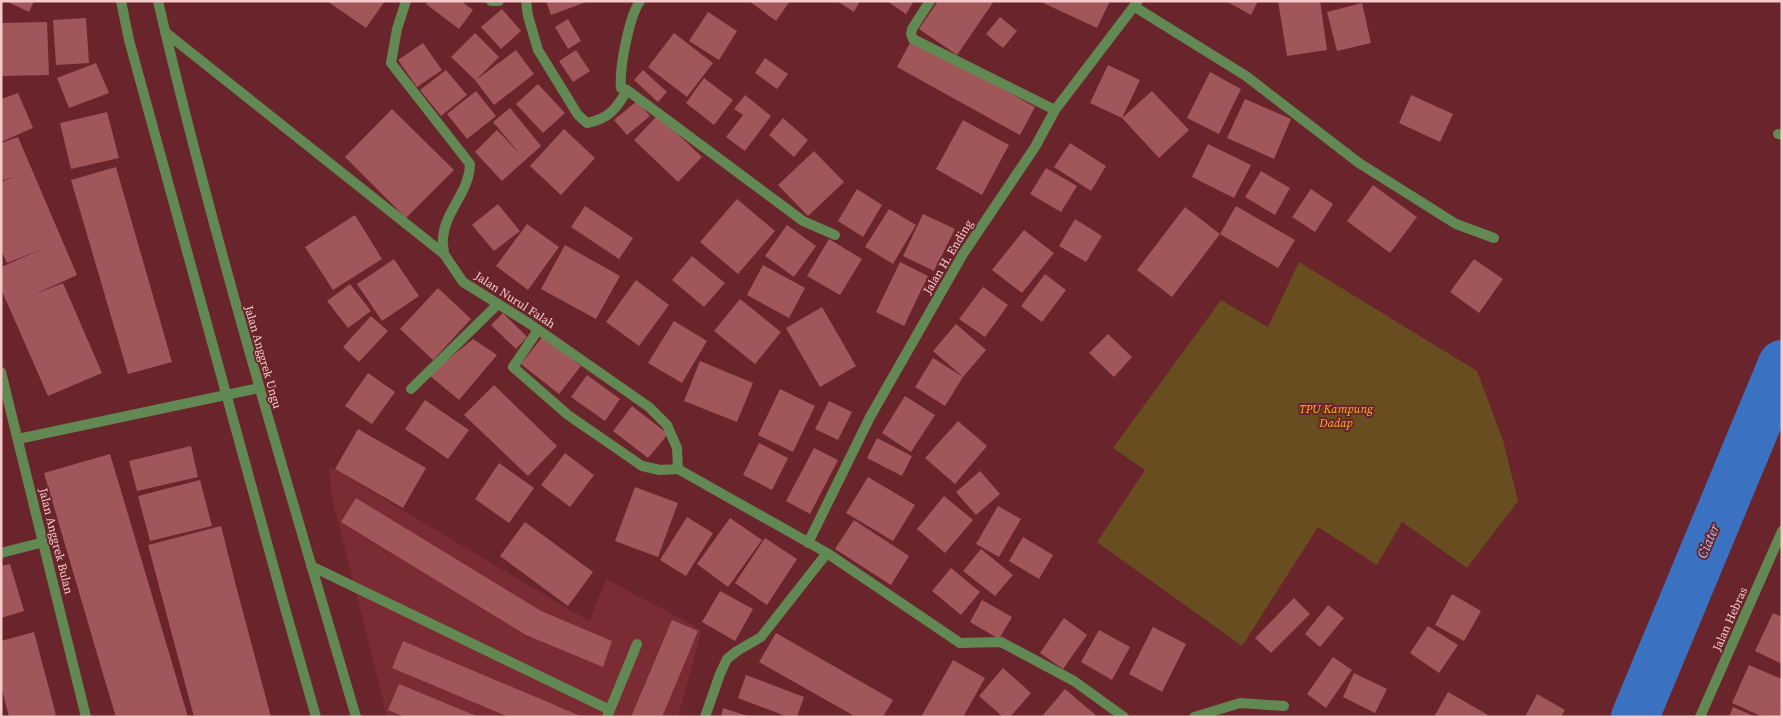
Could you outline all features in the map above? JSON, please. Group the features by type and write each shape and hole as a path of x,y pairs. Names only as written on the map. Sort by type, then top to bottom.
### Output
{"street":[{"path":"121,1 128,40 316,717"},
{"name":"Jalan Anggrek Ungu","path":"158,1 215,229 259,388 356,717"},
{"path":"406,1 397,29 391,62 470,164 470,176 466,187 447,221 442,238 444,254"},
{"path":"491,1 500,1"},
{"path":"526,1 528,16 538,50 578,115 587,123 597,121 616,110 627,90"},
{"path":"640,1 626,44 620,81 621,88 627,90 803,221 836,235"},
{"path":"930,1 912,29 913,39 1055,110"},
{"path":"1137,4 1246,76 1359,163 1456,224 1494,238"},
{"name":"Jalan H. Ending","path":"808,543 870,417 963,254 1035,147 1055,110 1097,53 1137,4"},
{"name":"Jalan Nurul Falah","path":"165,32 444,254 463,282 538,330 649,407 667,425 677,448 678,469"},
{"path":"412,388 497,305"},
{"path":"538,330 513,367 568,414 642,466 660,470 678,469 827,553 960,643 1001,642 1074,681 1124,717"},
{"name":"Jalan Anggrek Bulan","path":"1,372 86,717"},
{"path":"18,440 259,388"},
{"name":"Jalan Hebras","path":"1700,717 1782,531"},
{"path":"1,553 44,542"},
{"path":"705,717 727,659 761,637 827,553"},
{"path":"311,566 609,714 637,644"},
{"path":"1194,717 1240,703 1284,706"}],"shaded area":[{"path":"329,466 589,621 606,579 702,630 678,717 387,717 331,494"}],"green space":[{"name":"TPU Kampung Dadap","path":"1299,262 1477,371 1503,440 1518,501 1467,568 1402,522 1377,565 1318,527 1242,646 1097,542 1145,470 1113,448 1221,300 1268,327"}],"building":[{"path":"6,1 34,1 29,12"},
{"path":"327,1 385,1 366,28"},
{"path":"428,1 461,1 473,10 459,29 426,4"},
{"path":"546,1 589,1 551,15"},
{"path":"749,1 790,1 776,21"},
{"path":"837,1 860,1 854,12"},
{"path":"887,1 914,1 906,14"},
{"path":"938,1 994,1 957,55 919,29"},
{"path":"1039,1 1110,1 1097,28"},
{"path":"1226,1 1258,1 1251,15"},
{"path":"1278,1 1320,1 1327,50 1287,56"},
{"path":"1362,3 1371,43 1337,51 1327,12"},
{"path":"502,9 521,31 501,49 481,27"},
{"path":"708,12 737,31 719,60 689,41"},
{"path":"1000,17 1017,31 1003,48 986,34"},
{"path":"86,18 89,63 56,65 53,20"},
{"path":"568,19 581,41 568,49 555,27"},
{"path":"47,22 49,75 1,76 1,23"},
{"path":"475,33 499,57 476,80 516,50 534,74 494,105 475,80 451,57"},
{"path":"674,33 713,63 687,97 648,67"},
{"path":"912,39 1035,107 1020,135 897,67"},
{"path":"423,43 442,70 417,87 398,60"},
{"path":"576,50 590,71 573,82 559,61"},
{"path":"765,58 788,74 777,89 755,73"},
{"path":"96,63 109,93 69,108 57,78"},
{"path":"1108,65 1140,80 1122,118 1090,103"},
{"path":"446,70 467,95 441,116 420,90"},
{"path":"643,70 667,92 658,102 634,80"},
{"path":"1210,72 1241,89 1219,134 1187,118"},
{"path":"704,78 733,100 714,125 686,103"},
{"path":"538,84 565,113 543,133 516,104"},
{"path":"476,91 496,116 467,139 447,114"},
{"path":"1152,91 1189,130 1159,158 1122,118"},
{"path":"18,93 33,128 1,142 1,99"},
{"path":"745,95 771,116 745,151 726,137 743,115 734,109"},
{"path":"1411,95 1453,114 1440,142 1399,123"},
{"path":"1245,99 1291,119 1274,159 1227,138"},
{"path":"637,101 650,116 627,135 614,120"},
{"path":"510,108 541,146 502,181 475,152 497,130 520,154 493,122"},
{"path":"392,109 454,170 406,218 345,157"},
{"path":"107,112 119,158 71,169 60,123"},
{"path":"658,115 702,157 678,182 634,140"},
{"path":"783,118 808,140 794,157 769,135"},
{"path":"963,120 1009,145 982,195 936,169"},
{"path":"564,129 595,158 561,195 530,166"},
{"path":"18,137 77,275 33,295 63,283 102,373 48,396 1,289 1,267 42,249 7,263 1,250 1,182 16,176 1,181 1,143"},
{"path":"1070,143 1106,166 1091,191 1054,167"},
{"path":"1208,144 1251,165 1234,198 1192,177"},
{"path":"814,151 844,182 808,216 778,185"},
{"path":"116,167 172,362 128,374 71,180"},
{"path":"1046,168 1077,186 1061,212 1030,194"},
{"path":"1261,171 1290,188 1275,215 1245,197"},
{"path":"1373,185 1417,217 1390,253 1347,221"},
{"path":"857,189 882,205 863,237 838,221"},
{"path":"1311,189 1333,204 1315,232 1292,217"},
{"path":"737,199 775,231 738,274 700,242"},
{"path":"498,204 520,231 494,251 472,225"},
{"path":"585,206 633,238 619,259 571,227"},
{"path":"1236,206 1295,240 1278,268 1220,234"},
{"path":"1185,207 1220,234 1172,297 1137,270"},
{"path":"889,209 916,225 893,264 865,247"},
{"path":"923,214 955,229 934,271 903,256"},
{"path":"355,215 382,259 333,290 305,247"},
{"path":"1075,219 1102,236 1086,262 1059,246"},
{"path":"527,224 559,247 528,290 496,266"},
{"path":"787,225 816,246 794,277 765,256"},
{"path":"1024,230 1054,253 1022,293 992,270"},
{"path":"829,239 862,259 840,295 807,276"},
{"path":"565,245 620,276 596,319 541,289"},
{"path":"692,256 725,283 704,307 672,280"},
{"path":"394,259 419,296 382,321 357,284"},
{"path":"1474,259 1503,279 1479,313 1450,292"},
{"path":"900,262 928,276 904,326 876,312"},
{"path":"763,265 805,288 789,318 747,295"},
{"path":"1045,274 1066,290 1042,322 1021,306"},
{"path":"636,280 669,305 639,346 606,322"},
{"path":"350,284 371,311 348,328 327,301"},
{"path":"983,287 1008,305 985,337 959,319"},
{"path":"438,288 471,319 433,360 400,329"},
{"path":"740,299 781,332 755,364 714,331"},
{"path":"822,307 856,366 820,387 786,328"},
{"path":"503,313 527,337 516,349 491,325"},
{"path":"371,316 388,331 359,362 343,347"},
{"path":"674,321 707,341 682,383 648,363"},
{"path":"956,324 986,350 963,377 933,351"},
{"path":"1108,334 1132,357 1114,377 1089,353"},
{"path":"543,336 581,366 559,394 521,364"},
{"path":"473,339 497,355 459,400 429,375"},
{"path":"933,358 963,377 945,406 915,387"},
{"path":"700,361 753,383 737,422 684,401"},
{"path":"368,373 395,392 372,424 345,406"},
{"path":"587,375 620,399 605,421 571,397"},
{"path":"494,385 557,446 528,476 464,415"},
{"path":"780,389 815,406 793,452 758,435"},
{"path":"905,396 935,415 911,452 882,433"},
{"path":"425,400 469,430 448,459 405,429"},
{"path":"829,401 852,412 838,440 815,429"},
{"path":"632,406 668,434 648,458 613,431"},
{"path":"958,421 987,446 955,484 925,458"},
{"path":"358,429 426,468 403,508 335,469"},
{"path":"877,438 912,456 902,476 867,458"},
{"path":"759,443 788,458 772,490 743,475"},
{"path":"191,446 198,477 137,491 129,461"},
{"path":"814,448 838,460 810,514 786,501"},
{"path":"565,453 594,475 570,507 541,485"},
{"path":"110,454 188,717 116,717 103,674 44,473"},
{"path":"499,463 534,488 509,523 475,499"},
{"path":"980,471 1000,494 976,515 956,492"},
{"path":"868,477 915,505 893,541 846,513"},
{"path":"200,480 212,526 150,541 138,496"},
{"path":"635,487 678,503 658,557 615,541"},
{"path":"944,496 973,520 945,553 917,529"},
{"path":"356,498 541,611 612,641 603,667 526,635 341,522"},
{"path":"998,506 1021,519 999,557 976,544"},
{"path":"687,517 713,533 686,576 660,560"},
{"path":"730,518 762,540 728,587 697,564"},
{"path":"854,520 909,556 891,585 835,549"},
{"path":"525,522 593,572 568,606 500,556"},
{"path":"221,526 271,717 194,717 148,545"},
{"path":"1023,537 1053,555 1039,579 1009,561"},
{"path":"765,538 797,559 767,605 735,583"},
{"path":"981,549 1013,575 995,596 963,571"},
{"path":"10,564 24,611 1,618 1,566"},
{"path":"951,568 980,592 961,615 932,591"},
{"path":"720,591 753,609 735,641 702,622"},
{"path":"1452,594 1481,611 1464,641 1435,625"},
{"path":"1294,598 1310,614 1271,653 1255,638"},
{"path":"982,600 1012,617 999,639 970,622"},
{"path":"1328,605 1344,618 1320,647 1305,634"},
{"path":"1773,613 1782,617 1782,664 1755,651"},
{"path":"1064,618 1087,635 1063,669 1040,653"},
{"path":"672,620 698,631 662,717 631,717"},
{"path":"1428,626 1458,645 1439,673 1410,653"},
{"path":"1153,627 1186,644 1162,692 1129,674"},
{"path":"1099,630 1130,647 1112,680 1081,662"},
{"path":"34,632 56,715 50,717 9,717 1,685 1,641"},
{"path":"776,633 893,700 883,717 856,717 759,662"},
{"path":"403,641 583,717 509,717 392,668"},
{"path":"1333,657 1352,670 1326,708 1307,694"},
{"path":"953,660 985,678 963,717 921,717"},
{"path":"1749,665 1782,679 1782,717 1763,717 1732,703"},
{"path":"1003,668 1031,693 1010,717 1003,717 979,696"},
{"path":"1354,673 1387,689 1375,713 1343,697"},
{"path":"746,675 804,697 797,717 788,717 738,698"},
{"path":"399,684 479,717 405,717 388,710"},
{"path":"1065,689 1098,717 1045,717 1043,715"},
{"path":"1448,692 1488,715 1486,717 1434,717"},
{"path":"1537,694 1565,710 1561,717 1525,717"},
{"path":"1733,707 1756,717 1729,717"},
{"path":"723,708 748,716 748,717 721,717"}],"waterway":[{"name":"Ciater","path":"1635,717 1782,364"}]}
